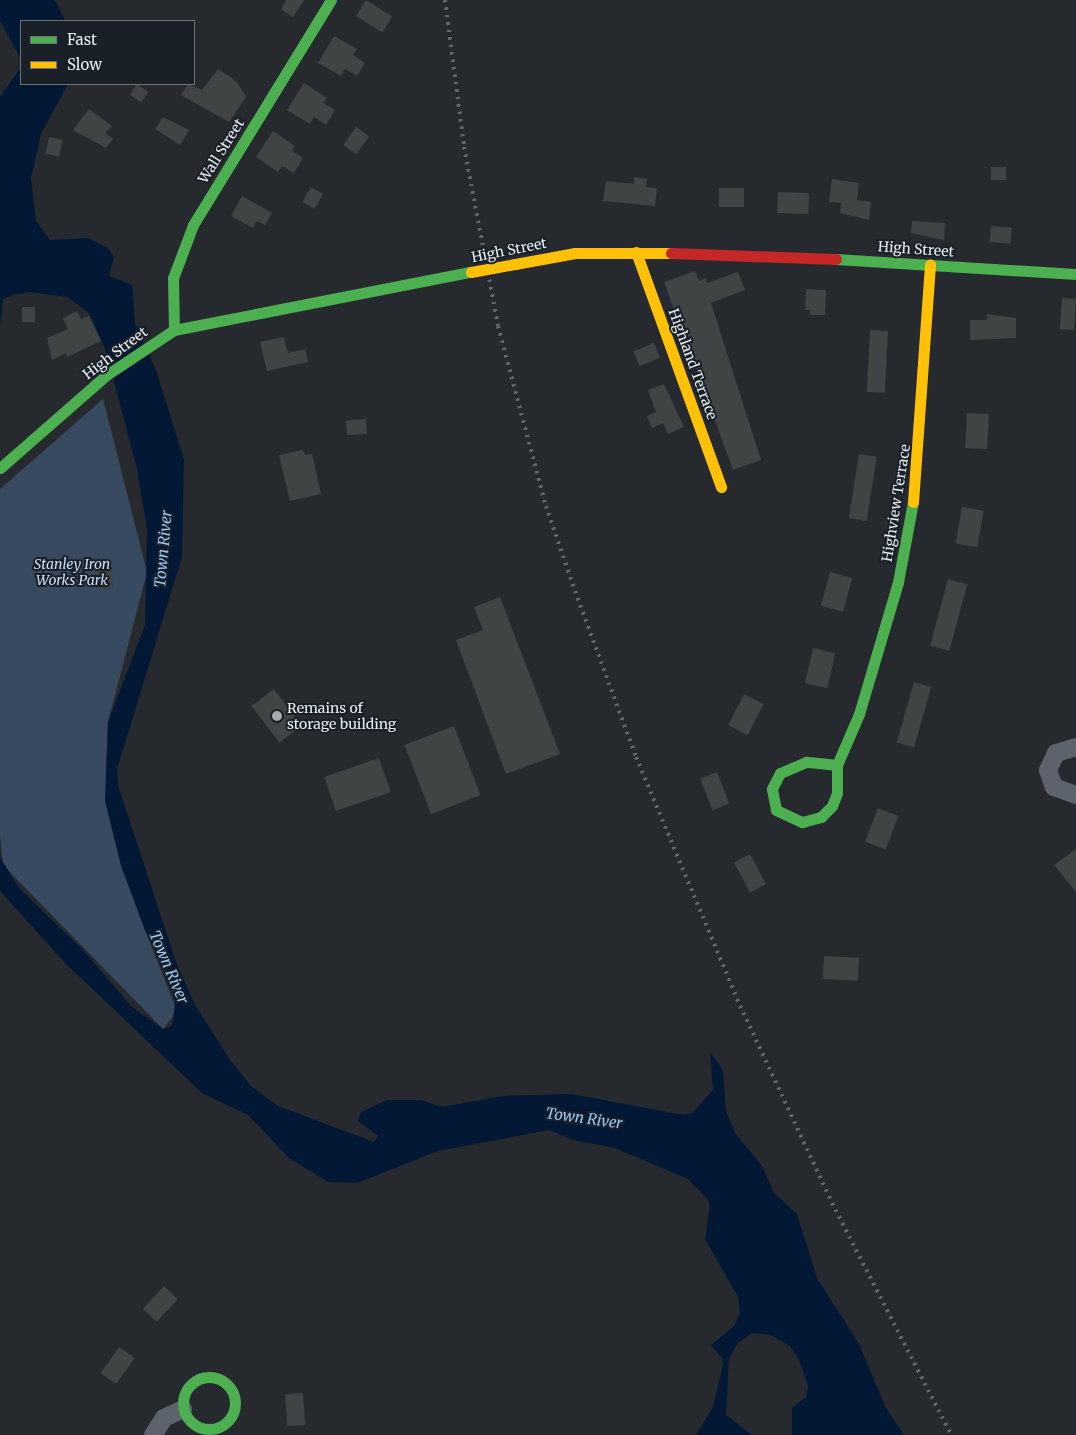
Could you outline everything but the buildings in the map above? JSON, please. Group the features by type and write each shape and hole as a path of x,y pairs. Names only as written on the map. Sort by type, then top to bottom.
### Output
{"street":[{"name":"Wall Street","path":"174,330 173,278 193,225 331,0"},
{"name":"High Street","path":"0,468 106,376 150,344 174,330 206,320 274,312 470,272 576,253 636,252 930,265 1076,274"},
{"name":"Highland Terrace","path":"636,252 721,487"},
{"name":"Highview Terrace","path":"837,765 806,762 780,773 772,788 776,810 795,821 821,817 832,806 837,793 837,765 868,686 909,533 921,440 930,265"},
{"path":"1076,747 1056,753 1048,770 1054,787 1076,795"},
{"path":"216,1378 230,1388 234,1397 232,1415 219,1427 210,1430 193,1424 183,1410 185,1392 198,1379 216,1378"},
{"path":"153,1435 164,1418 183,1410"}],"green space":[{"name":"Stanley Iron Works Park","path":"103,399 147,572 108,722 105,801 141,920 177,1011 163,1029 3,865 0,835 0,489"}],"water":[{"path":"0,0 55,0 65,20 20,20 20,57 0,21"},
{"name":"Town River","path":"20,68 20,85 67,85 41,134 31,178 36,221 50,240 88,238 108,248 114,257 109,276 132,285 135,323 157,373 184,460 182,557 117,769 118,785 176,962 194,1003 230,1060 251,1086 278,1106 374,1142 378,1136 358,1121 361,1112 387,1100 421,1100 442,1107 502,1096 572,1094 683,1115 692,1113 713,1090 710,1052 723,1070 726,1111 735,1133 762,1166 774,1193 797,1214 817,1278 859,1344 886,1408 904,1435 792,1435 792,1408 806,1397 808,1386 799,1360 790,1346 771,1335 752,1333 738,1343 729,1359 726,1415 752,1435 696,1435 713,1407 723,1365 722,1358 711,1345 734,1326 740,1313 738,1297 705,1239 710,1207 708,1200 688,1179 615,1148 573,1140 549,1130 438,1151 357,1183 328,1182 289,1158 248,1115 202,1093 64,962 0,891 0,857 19,888 82,949 132,1007 163,1029 172,1026 177,989 146,933 121,866 105,801 108,722 145,625 147,530 137,469 106,351 89,313 67,297 31,292 13,295 3,299 0,328 0,97"}],"railway":[{"path":"445,0 464,147 498,326 546,506 575,591 636,757 737,999 832,1203 951,1435"}],"traffic: fast":[{"path":"174,330 173,278 193,225 331,0"},
{"path":"836,259 1076,274"},
{"path":"0,468 105,376 174,330 471,272"},
{"path":"837,765 806,762 780,773 772,789 776,810 802,822 821,817 832,806 837,793 837,765 859,714 898,582 913,502"},
{"path":"204,1377 214,1377 228,1384 235,1398 235,1403 235,1408 228,1422 214,1429 204,1429 194,1425 187,1418 183,1408 183,1398 187,1388 194,1381 204,1377"}],"traffic: slow":[{"path":"636,252 721,487"},
{"path":"515,264 575,253 671,253"},
{"path":"471,272 515,264"},
{"path":"913,502 930,265"}],"traffic: jam":[{"path":"671,253 836,259"}],"place":[{"name":"Remains of storage building","path":"277,716"}]}
